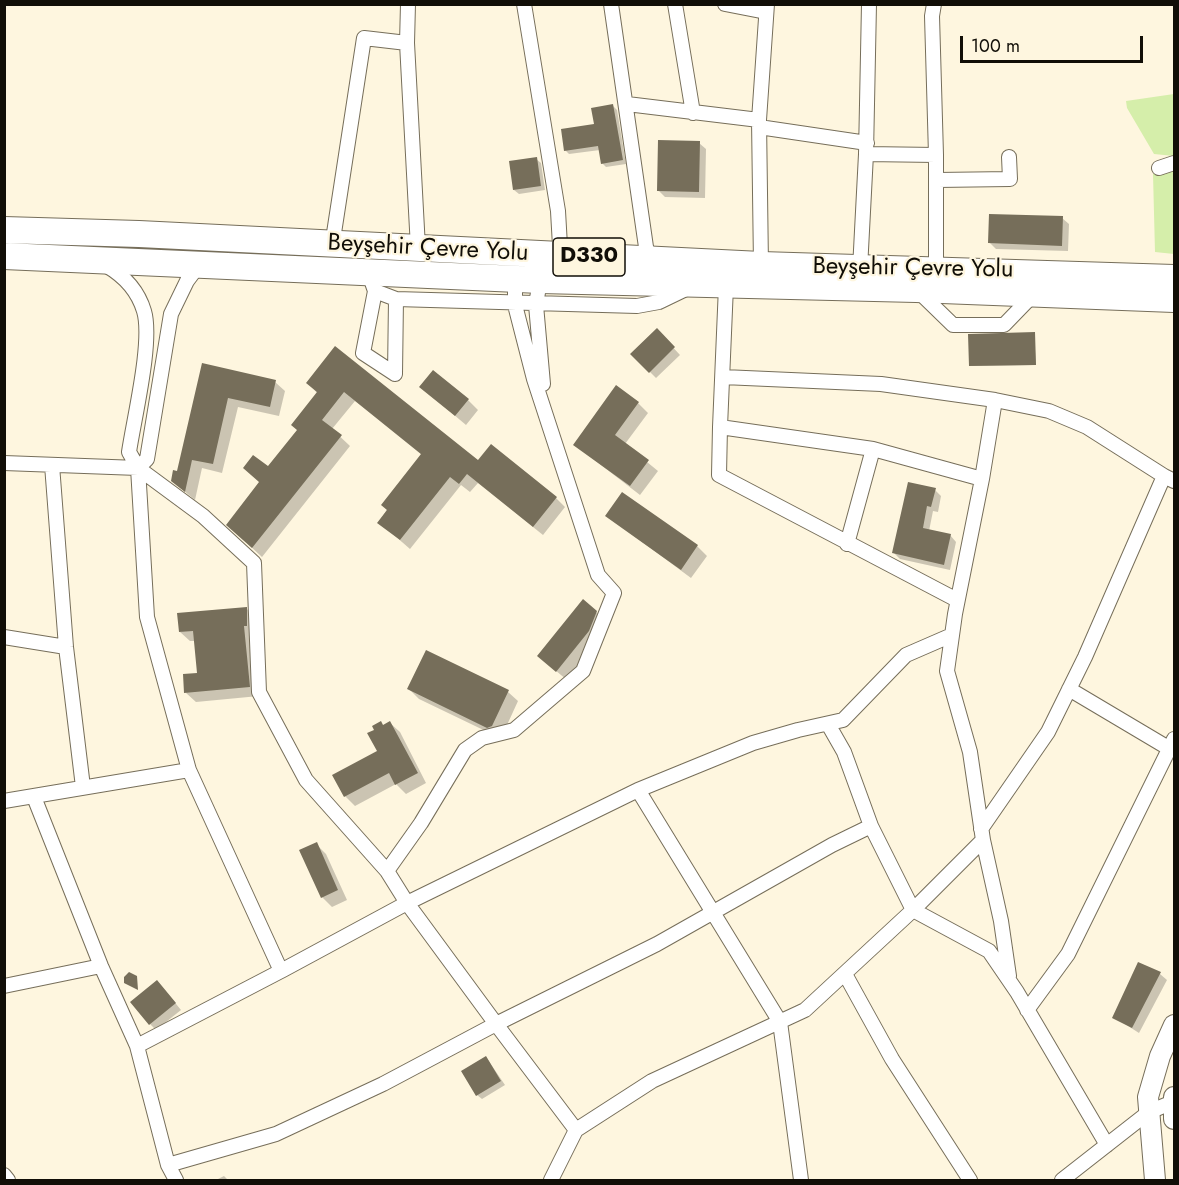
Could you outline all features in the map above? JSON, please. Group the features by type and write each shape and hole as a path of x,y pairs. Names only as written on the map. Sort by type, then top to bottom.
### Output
{"highway":[{"name":"Beyşehir Çevre Yolu","path":"4,230 760,265 1174,278"},
{"name":"Beyşehir Çevre Yolu","path":"4,256 199,265 371,281 530,288 726,286 916,289 1174,299"}],"street":[{"path":"408,4 407,43 418,248"},
{"path":"524,4 558,211 560,246 565,255"},
{"path":"611,4 646,248 651,260"},
{"path":"675,4 693,113"},
{"path":"725,4 766,8 759,124 760,265"},
{"path":"860,269 866,148 869,4"},
{"path":"934,4 932,16 937,180 936,269"},
{"path":"336,244 334,233 345,149 364,38 407,43"},
{"path":"627,104 759,124 866,148 936,155"},
{"path":"937,180 1010,179 1009,157"},
{"path":"1159,168 1174,164"},
{"path":"94,260 122,274 135,292 145,312 146,343 129,452 138,468 203,516 254,563 259,692 306,780 387,871 407,903 576,1130"},
{"path":"4,463 138,468 147,459 171,314 187,281 199,265"},
{"path":"396,299 395,374 363,352 371,281 396,299 515,304 530,288"},
{"path":"726,286 719,475 957,600"},
{"path":"515,304 530,288"},
{"path":"530,288 548,413"},
{"path":"916,289 953,325 1004,325 1034,294"},
{"path":"387,871 421,823 465,750 483,738 514,730 583,670 614,593 598,575 548,413 534,379 515,304"},
{"path":"551,1180 576,1130 652,1081 805,1010 913,910 982,835 1048,732 1169,478 1087,427 1049,411 995,400 881,384 723,377"},
{"path":"995,400 982,479 957,600 947,671 970,752 982,835 1001,921 1010,982"},
{"path":"720,427 873,449 982,479"},
{"path":"847,544 873,449"},
{"path":"52,465 66,647 83,787"},
{"path":"138,468 147,617 189,770 281,971"},
{"path":"137,1046 407,903 638,790 753,743 843,720 906,655 952,635"},
{"path":"4,637 66,647"},
{"path":"1027,1010 1068,954 1172,744 1070,689"},
{"path":"828,724 844,752 871,826 913,910 989,951 1010,982 1107,1145"},
{"path":"4,801 189,770"},
{"path":"638,790 780,1022 801,1180"},
{"path":"34,797 101,966 137,1046 168,1165 176,1180"},
{"path":"168,1165 276,1134 383,1084 496,1024 657,944 832,845 871,826"},
{"path":"4,986 101,966"},
{"path":"845,974 892,1059 970,1180"},
{"path":"1155,1180 1148,1097 1160,1056 1174,1025"},
{"path":"1062,1180 1149,1112 1174,1106"},
{"path":"4,1176 8,1180"}],"green space":[{"path":"1174,94 1174,156 1154,154 1127,108 1126,101"},
{"path":"1174,168 1174,254 1155,252 1153,174"}],"building":[{"path":"613,104 623,160 601,164 598,146 564,151 561,129 594,124 591,108"},
{"path":"658,140 700,141 699,192 657,191"},
{"path":"537,157 541,186 513,190 509,161"},
{"path":"989,214 1063,216 1062,246 988,243"},
{"path":"657,328 675,347 649,373 630,354"},
{"path":"1035,332 1036,365 969,366 968,334"},
{"path":"335,346 478,460 491,444 557,497 533,527 467,474 459,484 450,477 400,540 377,523 387,510 381,505 421,454 344,392 322,420 342,435 252,548 226,525 259,482 243,468 253,455 268,466 297,430 291,425 317,392 306,383"},
{"path":"202,363 276,380 270,407 228,398 213,464 192,460 185,492 171,481 173,470 177,471"},
{"path":"433,370 469,399 455,416 419,387"},
{"path":"616,385 639,402 615,435 649,460 630,486 573,445"},
{"path":"908,482 936,488 931,507 927,506 923,528 951,534 944,565 892,553"},
{"path":"622,492 698,545 681,570 605,516"},
{"path":"583,599 597,611 589,631 556,672 537,656"},
{"path":"247,607 247,626 244,626 250,687 184,693 183,674 197,673 193,631 179,632 177,613"},
{"path":"426,650 509,690 492,726 487,728 407,689"},
{"path":"381,721 383,725 390,721 418,773 395,785 389,773 344,797 332,775 377,751 367,733 374,730 372,726"},
{"path":"317,842 338,890 321,898 299,850"},
{"path":"1138,962 1161,972 1132,1028 1112,1018"},
{"path":"129,972 137,976 138,990 124,983 124,977"},
{"path":"157,980 176,1003 149,1025 130,1002"},
{"path":"486,1056 501,1081 476,1096 461,1071"}]}
